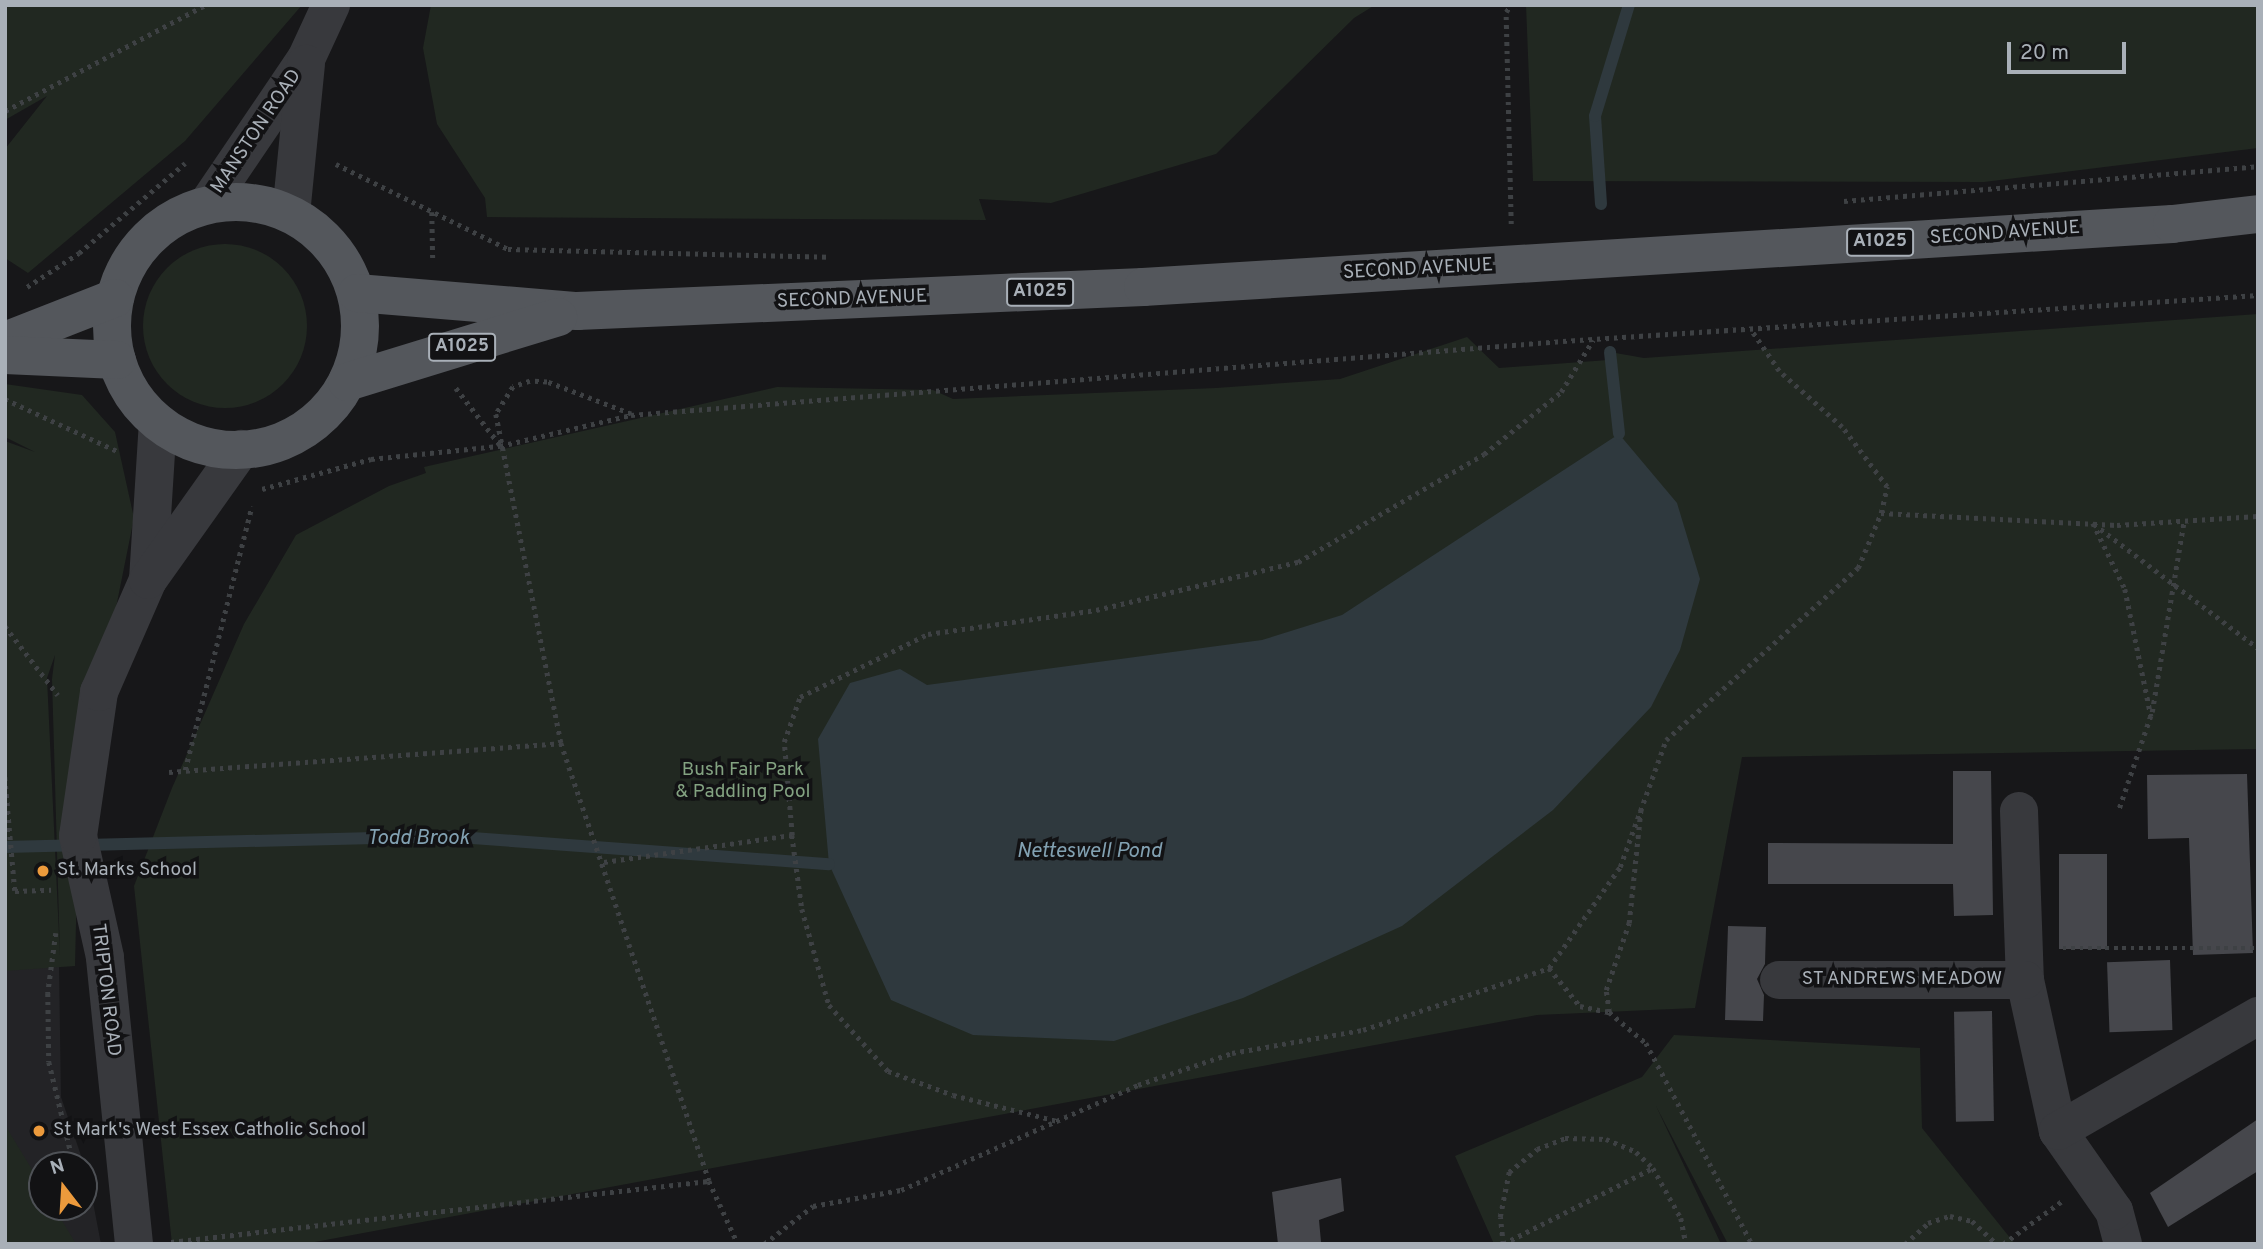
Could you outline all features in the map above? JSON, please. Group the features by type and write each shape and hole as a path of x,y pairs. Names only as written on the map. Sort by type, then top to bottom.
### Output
{"main road":[{"path":"250,202 291,214 320,233 343,260 357,293 358,353 347,382 329,409 304,430 274,443 241,449 212,447 158,422 126,383 117,360 112,329 115,298 128,265 148,238 175,218 207,205 250,202"},
{"name":"SECOND AVENUE","path":"357,293 577,311 1143,287 2172,224 2258,214"},
{"path":"5,341 115,298"},
{"name":"SECOND AVENUE","path":"347,382 577,311"},
{"path":"5,355 117,360"}],"street":[{"name":"MANSTON ROAD","path":"207,205 306,59 331,5"},
{"name":"MANSTON ROAD","path":"291,214 306,59"},
{"name":"TRIPTON ROAD","path":"148,580 158,422"},
{"name":"TRIPTON ROAD","path":"152,1243 104,957 78,836 99,692 148,580 241,449"},
{"name":"ST ANDREWS MEADOW","path":"2019,811 2025,964 2058,1132"},
{"name":"ST ANDREWS MEADOW","path":"1779,980 2025,964"},
{"path":"2123,1244 2114,1211 2058,1132 2258,1016"}],"path":[{"path":"5,111 205,5"},
{"path":"1511,5 1506,12 1511,225"},
{"path":"16,295 79,253 194,155"},
{"path":"336,164 508,249 720,258 842,257"},
{"path":"1834,202 2258,166"},
{"path":"432,212 433,266"},
{"path":"1499,226 1524,224"},
{"path":"185,770 256,491 371,460 500,446 631,415 1593,339 2258,295"},
{"path":"764,1244 813,1206 901,1189 1138,1085 1232,1053 1363,1030 1549,968 1620,867 1642,798 1666,740 1858,568 1881,513 1887,487 1842,426 1779,371 1750,329"},
{"path":"1058,1121 953,1095 888,1071 829,1005 797,878 792,835 784,741 800,697 928,635 1096,610 1298,562 1484,454 1561,392 1593,339"},
{"path":"448,380 500,446"},
{"path":"631,415 547,382 530,381 513,387 502,397 496,414 500,446 561,743 604,862 709,1181 738,1244"},
{"path":"5,399 128,457"},
{"path":"1881,513 2093,523 2258,516"},
{"path":"2119,810 2151,716 2184,521"},
{"path":"2093,523 2258,648"},
{"path":"2093,523 2125,589 2151,716"},
{"path":"5,626 59,696 57,706"},
{"path":"169,772 561,743"},
{"path":"5,777 15,891 63,890"},
{"path":"1609,1012 1606,990 1629,923 1642,798"},
{"path":"604,862 792,835"},
{"path":"57,929 48,993 49,1062 71,1151"},
{"path":"2025,964 2258,948"},
{"path":"1549,968 1580,1006 1609,1012 1646,1043 1752,1244"},
{"path":"1653,1168 1503,1244 1500,1217 1509,1172 1537,1149 1565,1138 1606,1139 1636,1152 1653,1168 1681,1218 1686,1244"},
{"path":"2003,1244 2092,1180"},
{"path":"152,1243 709,1181"},
{"path":"1905,1244 1927,1223 1950,1216 1972,1222 1997,1244"}],"shaded area":[{"name":"St Mark's West Essex Catholic School","path":"59,965 61,1097 79,1151 28,1151 28,1221 97,1221 101,1244 5,1244 5,968"}],"green space":[{"path":"5,5 302,5 185,141 28,273 5,258 5,149 47,96 5,120"},
{"path":"431,5 1375,5 1354,18 1216,154 1051,203 979,199 986,220 487,217 485,198 437,124 423,48"},
{"path":"1526,5 2258,5 2258,148 1984,182 1533,181"},
{"path":"225,244 256,250 283,268 301,295 307,326 301,357 283,384 256,402 225,408 194,402 167,384 149,357 143,326 149,295 167,268 194,250"},
{"name":"Bush Fair Park & Paddling Pool","path":"2258,314 2258,749 1742,757 1695,1008 1537,1015 304,1244 172,1244 134,886 172,788 244,624 296,535 389,486 426,473 424,467 777,387 933,390 953,399 1216,388 1340,379 1467,337 1499,368 1608,360 1610,352 1644,358"},
{"path":"5,384 82,395 115,432 134,518 99,692 78,836 75,966 5,971 5,441 35,452 5,437","holes":["55,655 52,679 60,956 47,678"]},
{"path":"1674,1035 1920,1048 1922,1128 2015,1244 1728,1244 1656,1106 1721,1244 1494,1244 1455,1156 1642,1077"},
{"path":"5,1125 28,1163 28,1221 62,1221 76,1244 5,1244"}],"water":[{"name":"Netteswell Pond","path":"1619,434 1677,503 1700,579 1680,650 1651,707 1553,810 1402,926 1243,998 1114,1041 973,1035 891,1000 829,864 818,739 850,683 900,669 927,685 1262,640 1342,615"}],"building":[{"path":"1953,771 1991,771 1993,915 1954,916 1953,884 1768,884 1768,843 1953,844"},
{"path":"2247,774 2253,953 2193,955 2189,838 2148,839 2147,775"},
{"path":"2059,854 2107,854 2107,949 2059,949"},
{"path":"1728,926 1766,927 1765,964 1757,979 1764,995 1763,1021 1725,1020"},
{"path":"2170,960 2172,1030 2109,1032 2107,962"},
{"path":"1992,1011 1994,1121 1956,1122 1954,1012"},
{"path":"2258,1119 2258,1171 2168,1227 2150,1193"},
{"path":"1341,1178 1344,1211 1319,1220 1321,1242 1278,1244 1272,1192"}],"waterway":[{"name":"Todd Brook","path":"1601,204 1595,116 1629,5"},
{"name":"Todd Brook","path":"1610,352 1619,434"},
{"name":"Todd Brook","path":"5,847 445,836 829,864"}],"place":[{"name":"St. Marks School","path":"43,871"},
{"name":"St Mark's West Essex Catholic School","path":"39,1131"}]}
